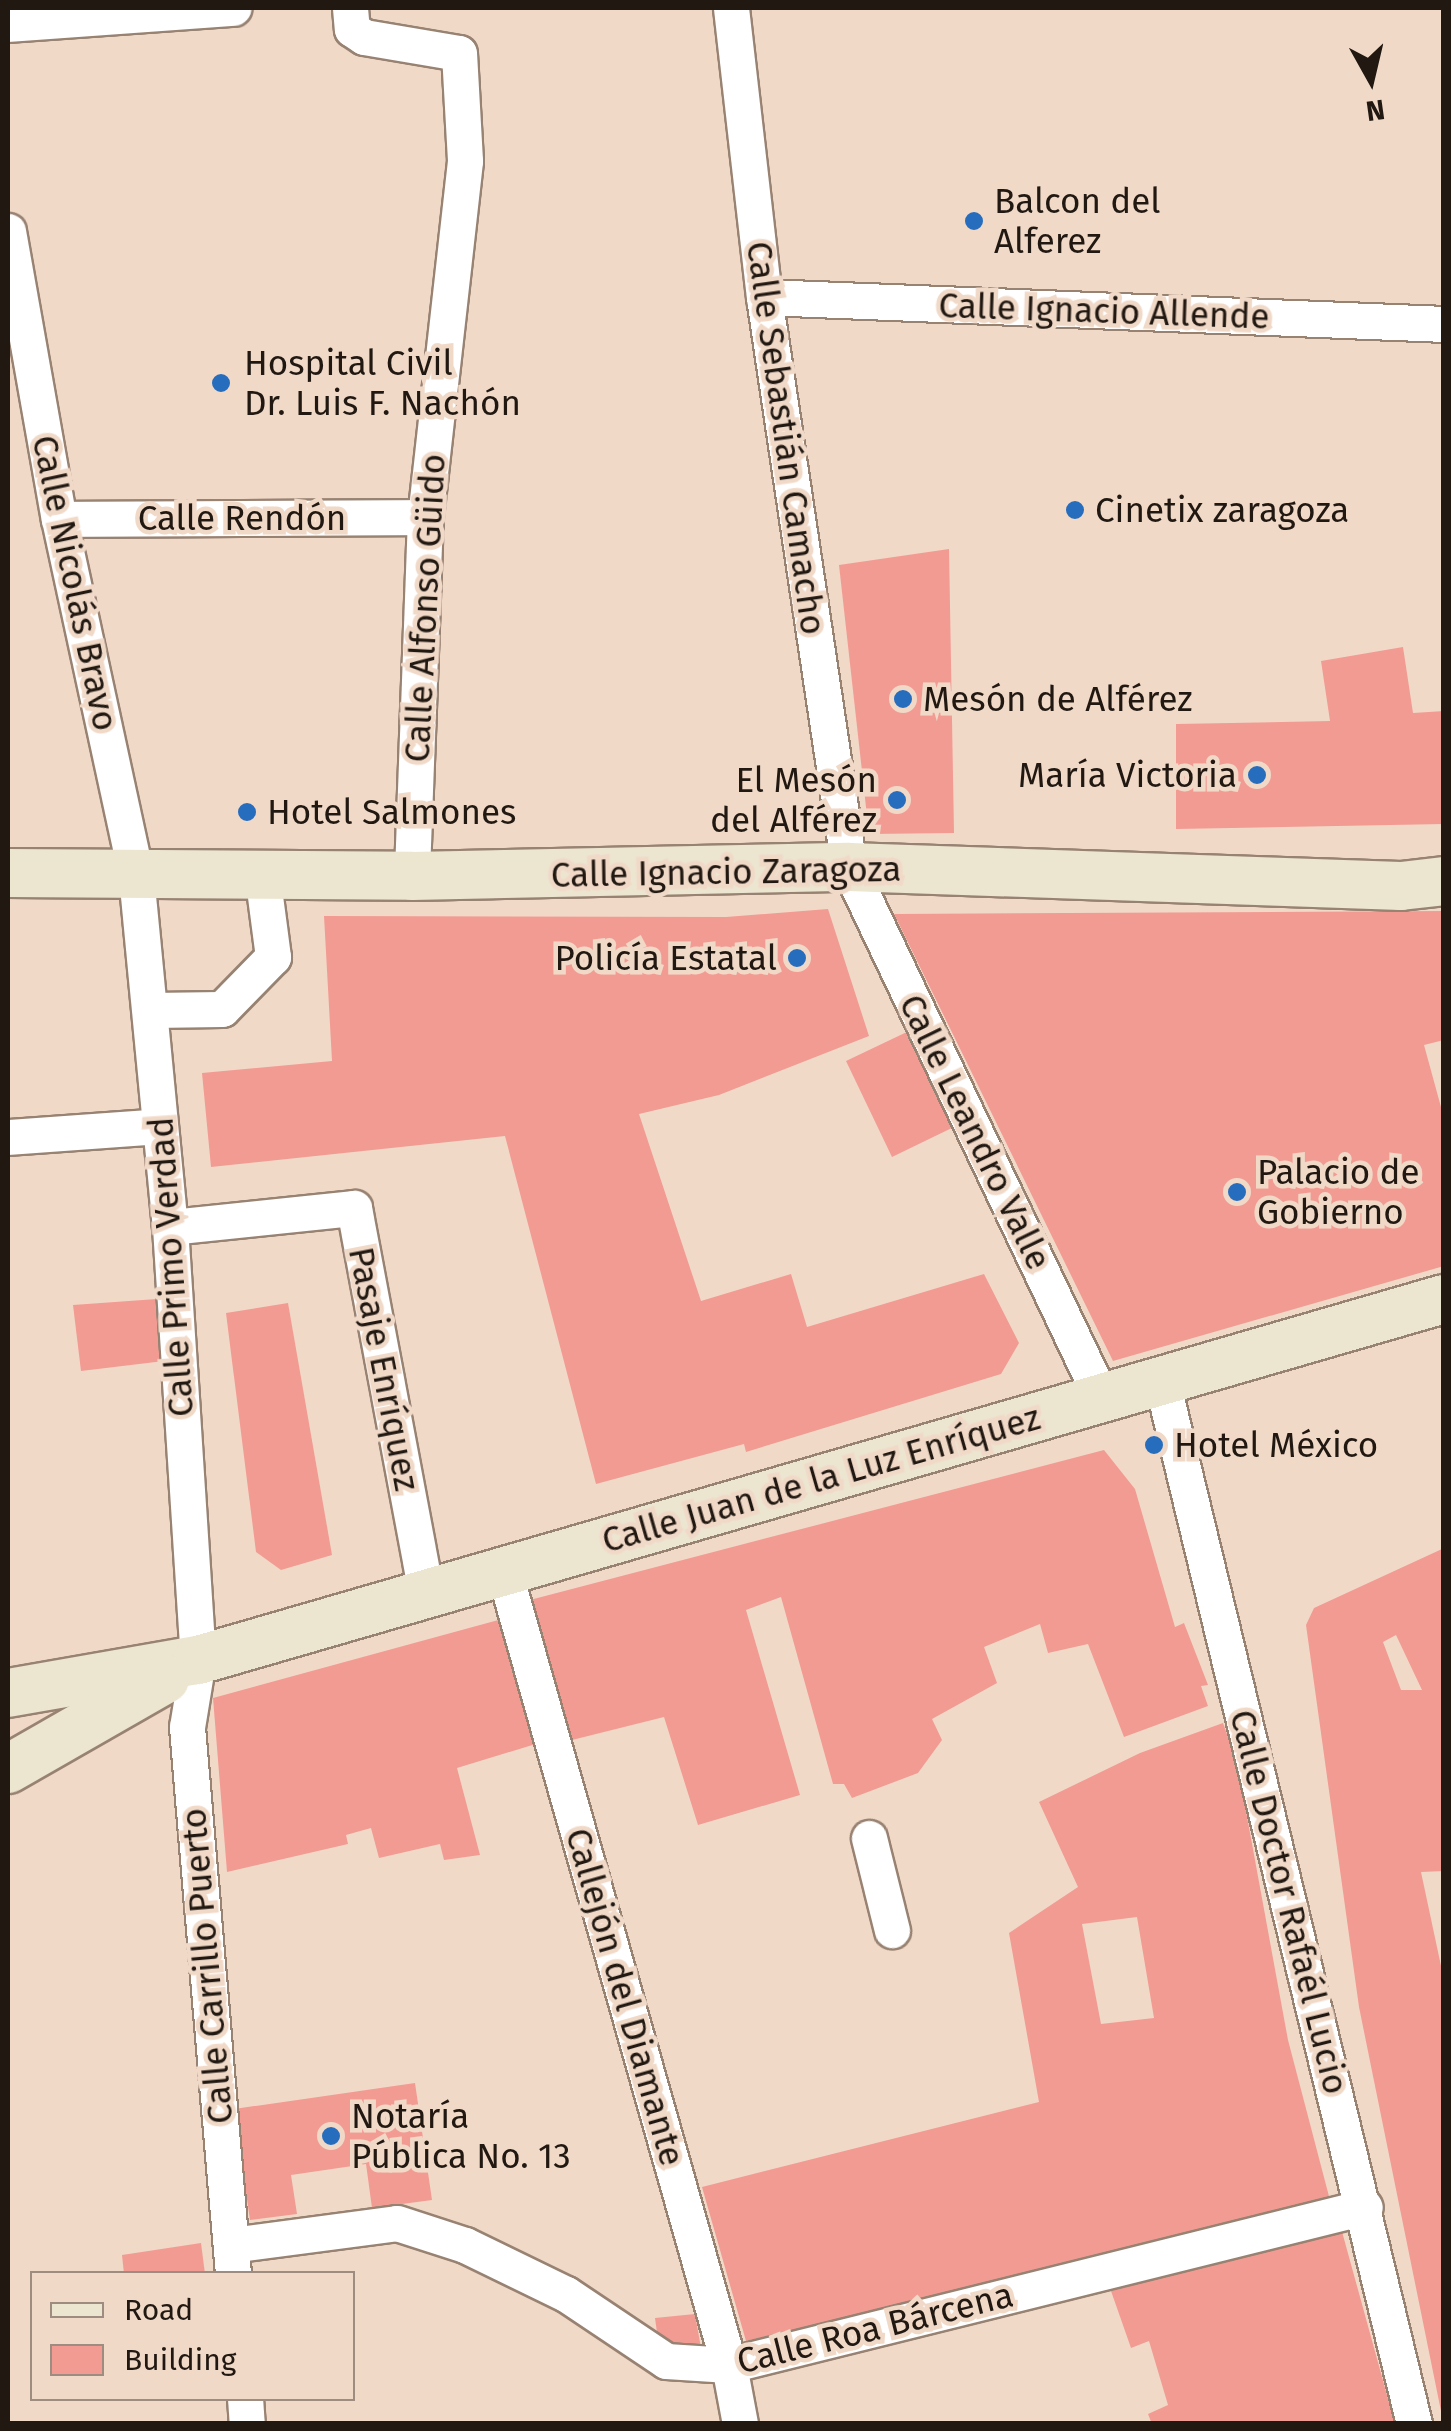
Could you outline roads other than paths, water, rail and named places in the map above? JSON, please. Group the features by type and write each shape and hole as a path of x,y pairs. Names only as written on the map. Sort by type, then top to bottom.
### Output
{"main road":[{"name":"Calle Ignacio Zaragoza","path":"8,873 412,876 849,867 1401,886 1444,881"},
{"name":"Calle Juan de la Luz Enríquez","path":"198,1660 1444,1299"},
{"path":"8,1693 198,1660"},
{"path":"8,1769 198,1660"}],"street":[{"path":"8,24 233,8"},
{"name":"Calle Alfonso Güido","path":"350,8 352,29 364,37 458,53 464,160 425,516 412,876"},
{"name":"Calle Sebastián Camacho","path":"731,8 764,297 849,867"},
{"name":"Calle Nicolás Bravo","path":"8,231 59,519 136,875"},
{"name":"Calle Ignacio Allende","path":"764,297 1444,324"},
{"name":"Calle Rendón","path":"59,519 425,516"},
{"name":"Calle Leandro Valle","path":"849,867 1101,1397"},
{"path":"151,1010 222,1009 273,956 262,873"},
{"name":"Calle Primo Verdad","path":"136,875 170,1227 198,1660"},
{"path":"8,1138 160,1126"},
{"name":"Pasaje Enríquez","path":"170,1227 354,1208 426,1594"},
{"name":"Calle Doctor Rafaél Lucio","path":"1162,1382 1365,2206 1414,2424"},
{"name":"Callejón del Diamante","path":"504,1571 729,2366 740,2424"},
{"name":"Calle Carrillo Puerto","path":"198,1660 187,1727 232,2259"},
{"path":"869,1838 892,1930"},
{"name":"Calle Roa Bárcena","path":"232,2259 397,2223 465,2245 566,2294 666,2361 729,2366 1365,2206"}],"place":[{"name":"Balcon del Alferez","path":"974,221"},
{"name":"Hospital Civil Dr. Luis F. Nachón","path":"221,383"},
{"name":"Cinetix zaragoza","path":"1075,510"},
{"name":"Mesón de Alférez","path":"903,699"},
{"name":"María Victoria","path":"1257,775"},
{"name":"El Mesón del Alférez","path":"897,800"},
{"name":"Hotel Salmones","path":"247,812"},
{"name":"Policía Estatal","path":"797,958"},
{"name":"Palacio de Gobierno","path":"1237,1192"},
{"name":"Hotel México","path":"1154,1445"},
{"name":"Notaría Pública No. 13","path":"331,2136"}]}
